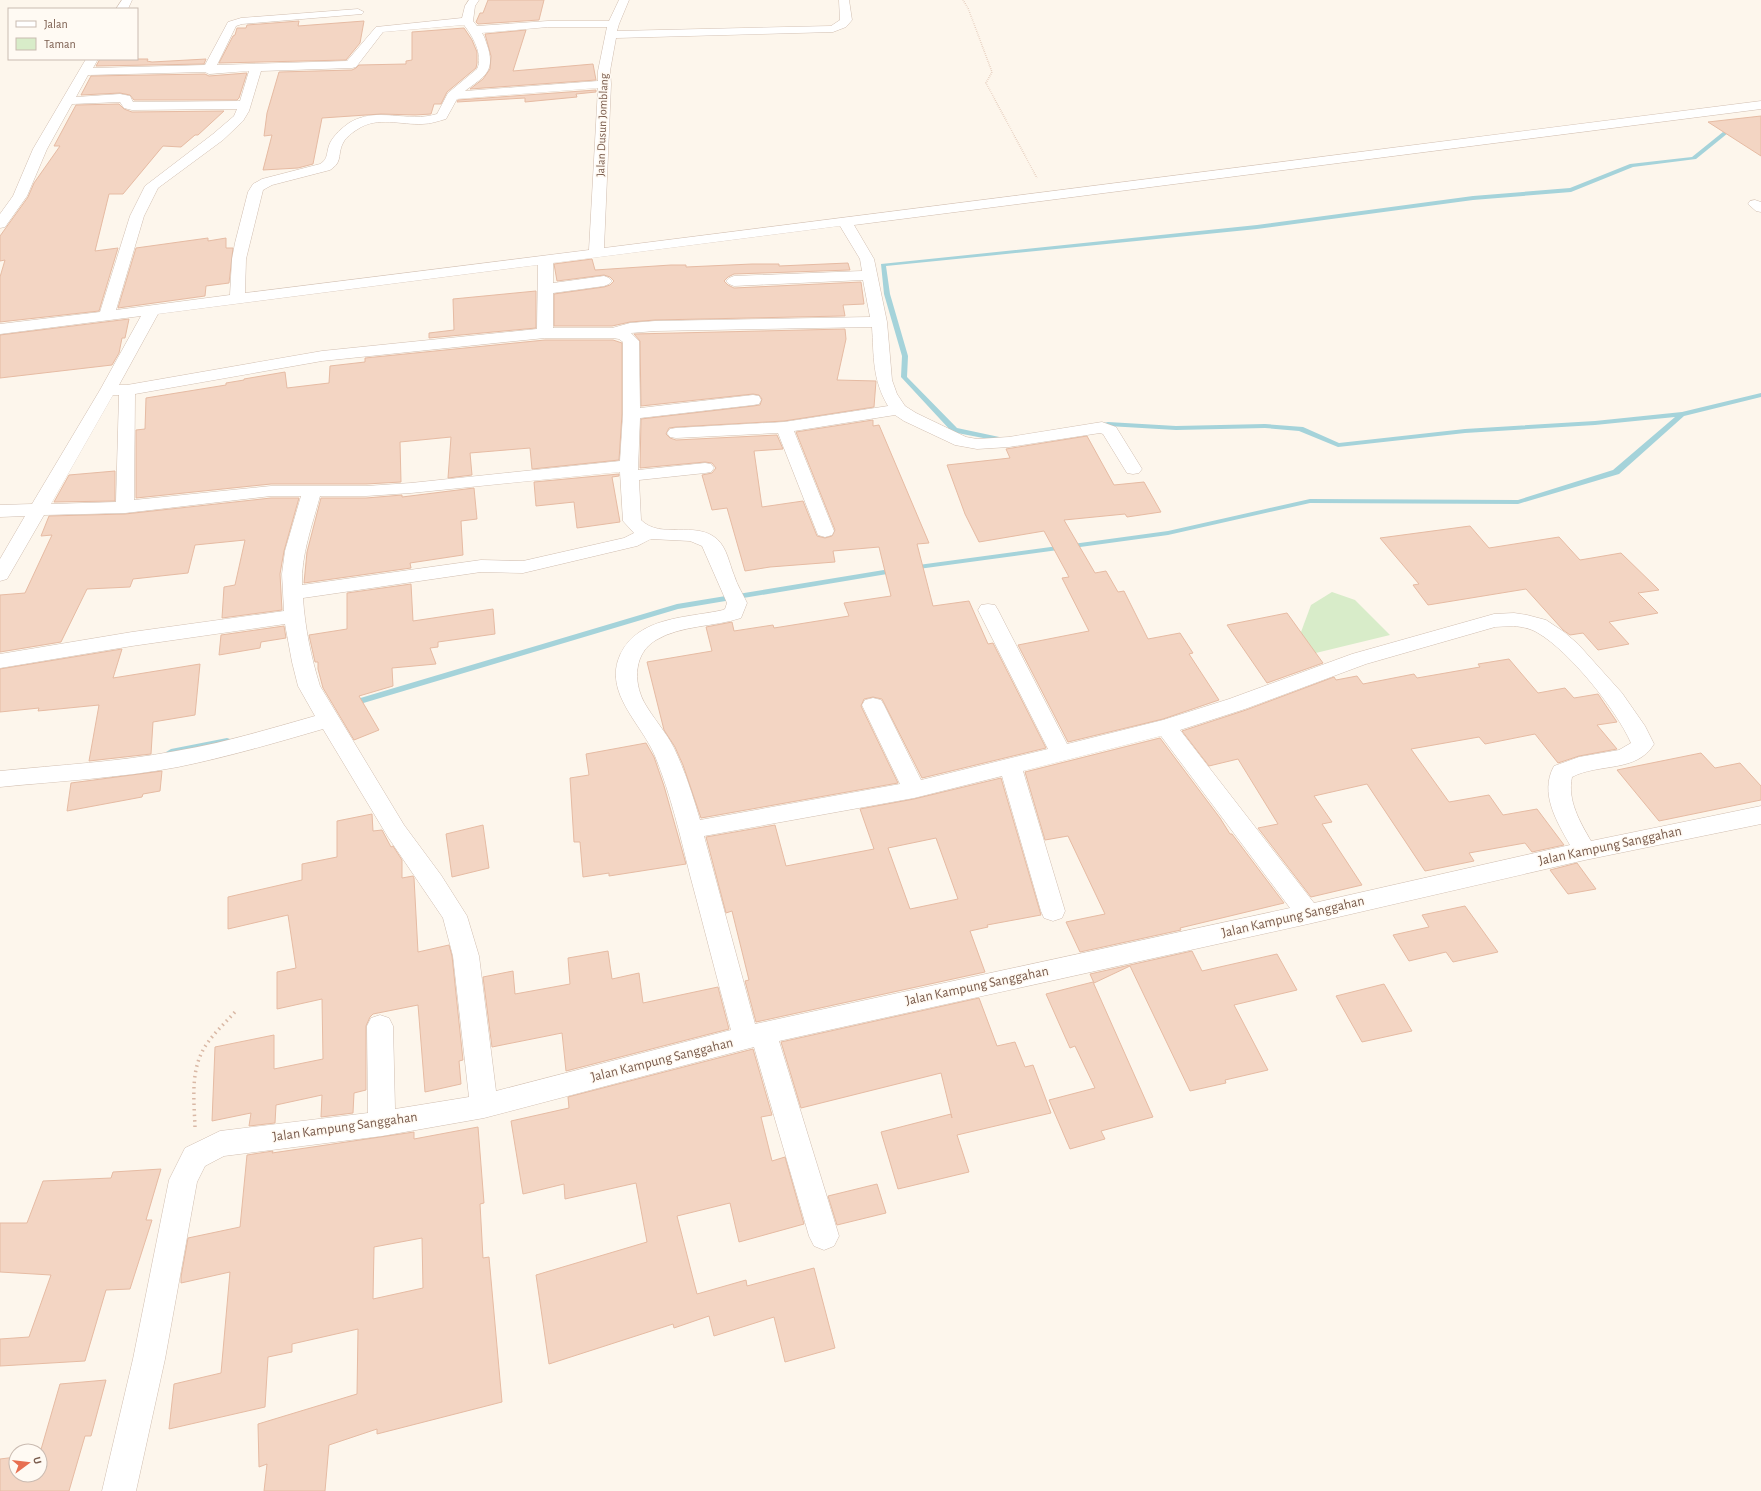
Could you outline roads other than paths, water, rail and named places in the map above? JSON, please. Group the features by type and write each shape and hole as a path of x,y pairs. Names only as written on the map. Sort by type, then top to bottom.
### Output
{"street":[{"path":"237,299 242,243 255,192 258,187 267,182 332,164 336,142 341,136 361,122 379,119 437,118 442,116 452,96 482,71 484,65 484,55 478,35 470,25 470,6 474,0"},
{"name":"Jalan Dusun Jomblang","path":"596,253 602,76 612,30 624,0"},
{"path":"85,72 209,70 352,64 380,29 470,25 548,24 612,30 833,29 842,25 846,20 844,0"},
{"path":"209,70 232,24 241,21 358,12"},
{"path":"0,224 20,196 40,149 91,60"},
{"path":"107,316 137,216 148,191 152,186 231,126 241,115 256,68"},
{"path":"452,96 602,76"},
{"path":"472,80 487,79"},
{"path":"68,101 120,98 126,99 128,105 132,106 245,105"},
{"path":"0,329 1760,107"},
{"path":"845,222 866,259 879,322 884,380 889,394 898,409 910,417 961,441 977,444 1009,442 1102,427 1110,431 1133,470"},
{"path":"545,333 546,259"},
{"path":"734,281 870,276"},
{"path":"546,288 604,281"},
{"path":"0,575 108,390 152,310"},
{"path":"613,333 630,328 654,326 879,322"},
{"path":"108,390 127,390 322,356 545,333 613,333 625,336 631,341 632,414 630,515 632,521 635,526 649,533 668,536 688,536 709,542 713,546 720,568 734,596 734,613 685,622 648,635 635,646 629,657 628,683 632,699 640,714 657,738 669,762 692,830 696,851 755,1036 824,1236"},
{"path":"125,507 127,390"},
{"path":"632,414 753,400"},
{"path":"676,433 784,427 898,409"},
{"path":"784,427 825,531"},
{"path":"0,511 125,507 250,493 294,490 366,491 411,488 518,476 705,468"},
{"path":"312,491 295,551 292,574 294,616 302,662 309,686 328,720 396,831 433,882 455,916 466,956 484,1106"},
{"path":"292,593 481,566 523,567 630,542 649,533"},
{"path":"988,610 1061,753"},
{"path":"0,661 132,639 294,616"},
{"path":"692,830 914,790 1166,727 1238,704 1306,677 1402,647 1494,621 1513,619 1529,622 1544,628 1562,640 1620,706 1640,734 1643,744 1638,751 1616,758 1580,764 1562,772 1558,783 1562,803 1571,826 1585,851"},
{"path":"873,705 914,790"},
{"path":"0,779 109,769 177,759 235,746 328,720"},
{"path":"1166,727 1308,914"},
{"path":"1010,766 1053,911"},
{"name":"Jalan Kampung Sanggahan","path":"119,1491 149,1359 183,1180 195,1157 220,1144 382,1124 484,1106 755,1036 1308,914 1585,851 1761,815"},
{"path":"380,1026 382,1124"}],"waterway":[{"path":"1004,440 955,430 904,377 905,356 887,294 883,265 1257,227 1473,198 1571,190 1632,165 1694,158 1725,133"},
{"path":"1682,414 1761,395"},
{"path":"911,568 1168,533 1310,501 1518,502 1616,472 1682,414"},
{"path":"1096,426 1108,424 1176,428 1265,426 1300,429 1338,445 1465,431 1595,423 1682,414"},
{"path":"350,704 677,607 896,570"},
{"path":"171,752 227,741"}]}
